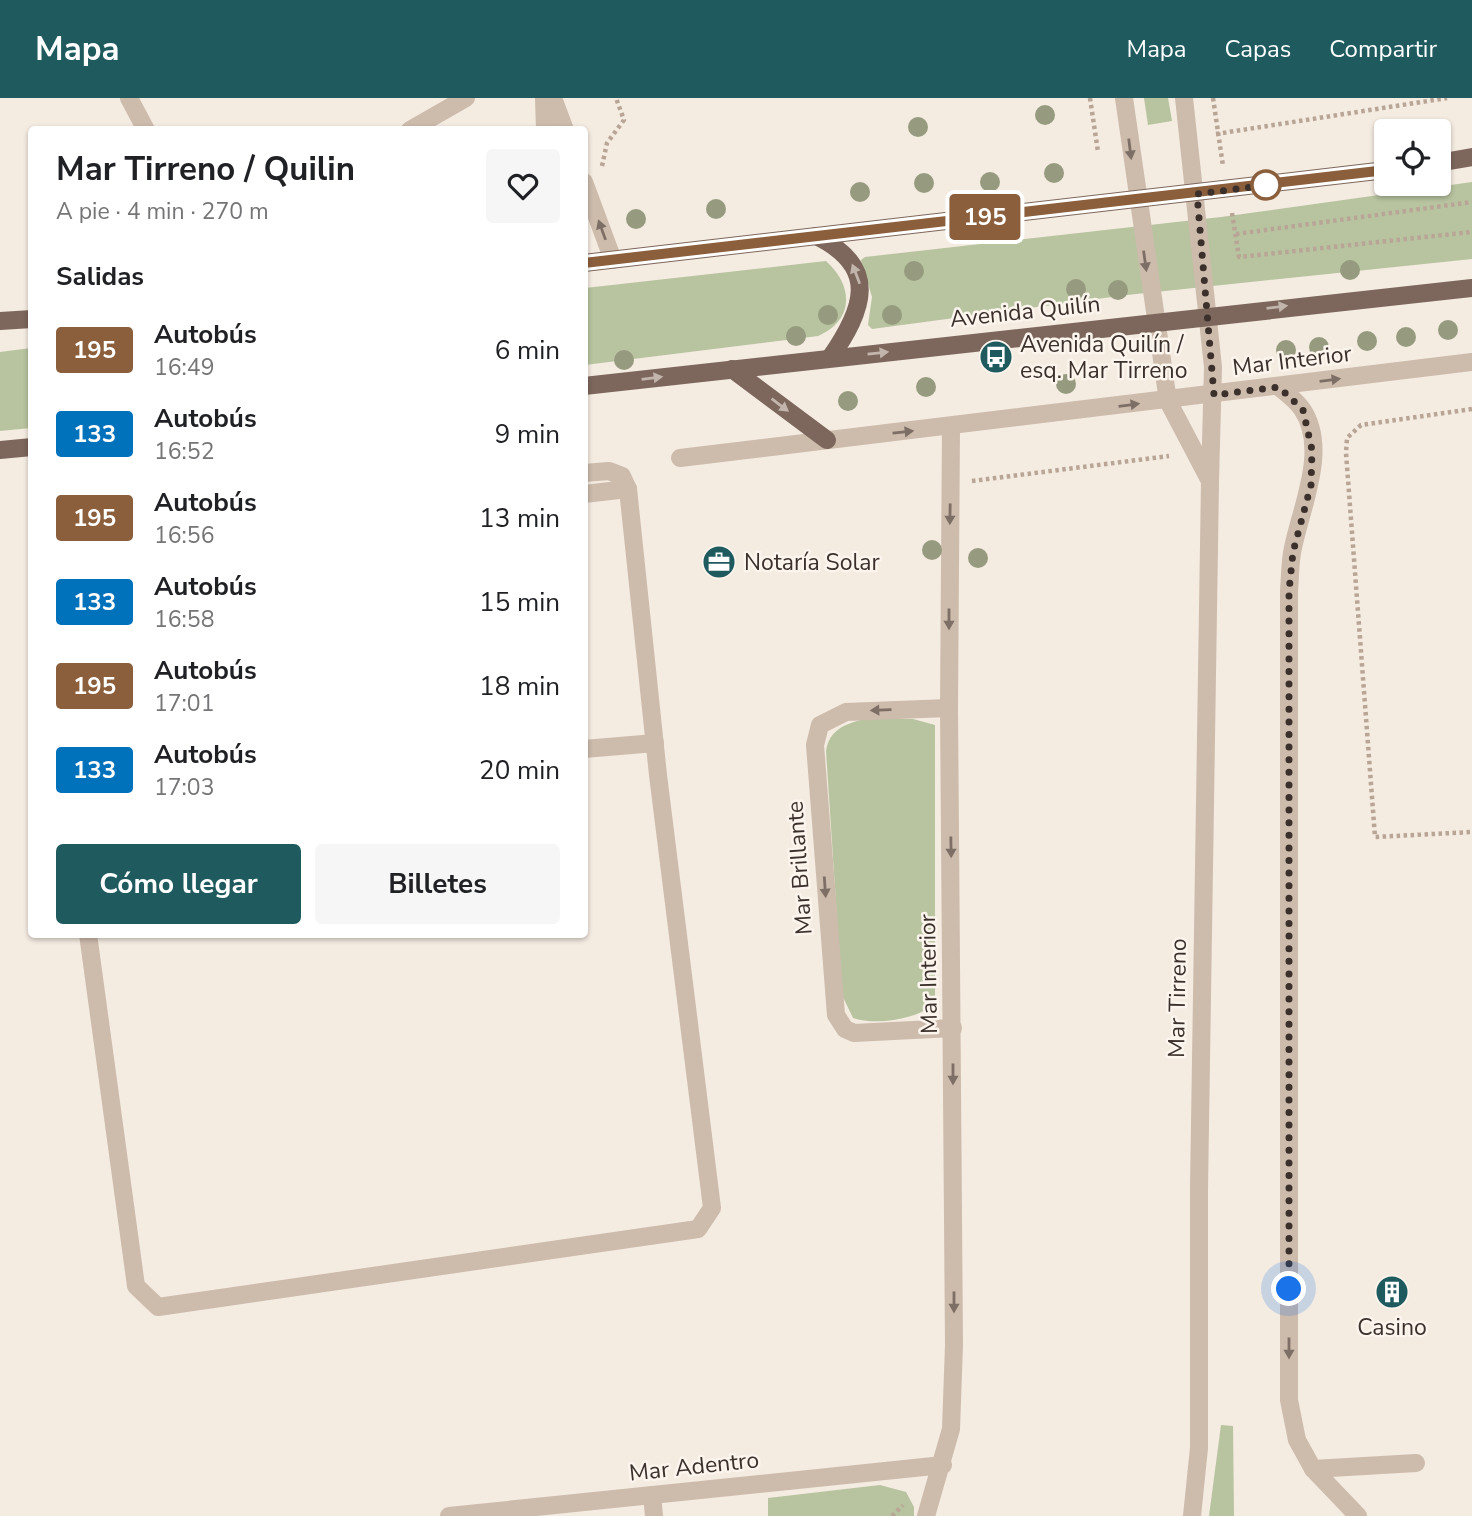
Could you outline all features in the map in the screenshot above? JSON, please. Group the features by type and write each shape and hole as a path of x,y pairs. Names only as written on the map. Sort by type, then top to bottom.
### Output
{"main road":[{"path":"1451,161 1472,157"},
{"path":"588,263 1374,172"},
{"path":"816,236 838,247 851,261 860,284 858,310 850,330 830,358"},
{"name":"Avenida Quilín","path":"588,386 1472,288"},
{"path":"0,321 28,319"},
{"path":"732,369 831,440"},
{"path":"0,450 28,447"}],"street":[{"path":"129,98 144,126"},
{"path":"417,126 466,98"},
{"path":"544,98 545,126"},
{"path":"553,98 564,126"},
{"name":"Mar Tirreno","path":"1124,98 1154,322 1168,401 1210,481"},
{"name":"Mar Tirreno","path":"1184,98 1197,194 1214,395 1210,481 1199,1189 1199,1448 1192,1516"},
{"path":"592,181 613,260"},
{"name":"Mar Interior","path":"680,458 1168,401 1472,362"},
{"path":"1279,387 1303,410 1312,450 1311,485 1293,552 1289,591 1289,1400 1297,1440 1313,1469 1358,1516"},
{"name":"Mar Interior","path":"926,1516 943,1465 951,1429 954,1370 949,708 951,427"},
{"path":"89,938 136,1286 158,1307 698,1229 712,1208 655,743 628,489 622,476 609,471 588,473"},
{"path":"588,494 628,489"},
{"name":"Mar Brillante","path":"949,708 845,712 820,725 815,745 833,1006 839,1023 845,1029 861,1034 953,1028"},
{"path":"588,749 655,743"},
{"path":"1313,1469 1416,1463"},
{"name":"Mar Adentro","path":"449,1516 943,1465"},
{"path":"652,1495 654,1516"}],"path":[{"path":"592,181 607,143 624,120 616,98"},
{"path":"1090,98 1098,152"},
{"path":"1190,138 1447,98"},
{"path":"1236,234 1472,202"},
{"path":"1239,257 1472,232"},
{"path":"1472,409 1361,425 1347,438 1346,453 1376,837 1472,832"},
{"path":"951,483 1195,452"}],"green space":[{"path":"1144,98 1168,98 1172,121 1148,125"},
{"path":"1472,182 1472,259 1127,295 872,329 868,325 872,297 861,260 865,257 1221,217 1374,196 1451,196 1451,185"},
{"path":"826,261 841,281 846,302 839,321 818,336 588,365 588,288"},
{"path":"28,348 28,428 0,431 0,352"},
{"path":"864,719 913,719 935,725 935,1004 918,1014 896,1020 853,1018 842,995 826,751 834,733 850,723"},
{"path":"1221,1425 1233,1426 1234,1516 1209,1516"},
{"path":"880,1485 906,1492 914,1507 914,1516 768,1516 768,1498"}],"bus line":[{"name":"195","path":"588,263 1374,172"}],"place":[{"name":"Avenida Quilín / esq. Mar Tirreno","path":"996,357"},
{"name":"Notaría Solar","path":"719,562"},
{"name":"Casino","path":"1392,1292"}],"route":[{"path":"1266,185 1276,184 1197,194 1214,395 1279,387 1303,410 1309,427 1312,450 1311,485 1293,552 1289,591 1289,1289"}]}
